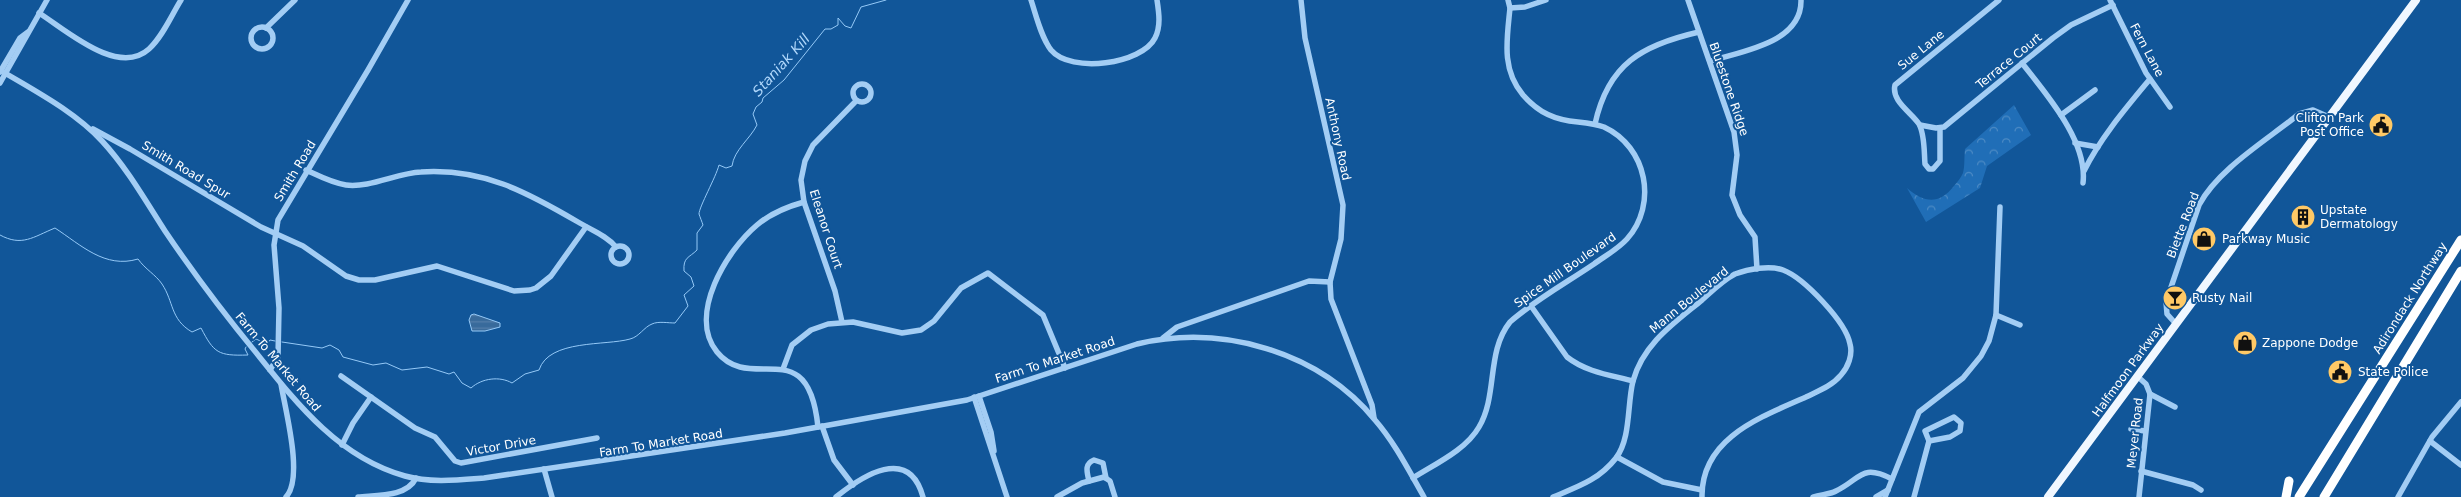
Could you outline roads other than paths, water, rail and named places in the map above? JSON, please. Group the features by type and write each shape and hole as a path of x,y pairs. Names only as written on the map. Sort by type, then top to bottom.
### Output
{"highway":[{"name":"Adirondack Northway","path":"2299,497 2461,240"},
{"path":"2324,497 2461,272"},
{"path":"2286,497 2289,480"}],"main road":[{"name":"Halfmoon Parkway","path":"2048,497 2416,0"}],"street":[{"path":"0,83 2,71 20,38 28,32 47,0"},
{"path":"39,13 106,54 125,59 137,56 149,49 181,0"},
{"path":"266,28 270,21 295,0"},
{"name":"Smith Road","path":"270,370 278,357 279,308 274,232 283,210 306,170 368,70 408,0"},
{"path":"1030,0 1051,50 1064,60 1085,65 1128,58 1145,51 1158,32 1157,0"},
{"name":"Anthony Road","path":"1301,0 1305,38 1343,206 1342,239 1330,282 1331,299 1372,405 1374,418"},
{"name":"Spice Mill Boulevard","path":"1413,478 1465,444 1479,428 1486,412 1501,336 1510,322 1618,247 1633,231 1643,211 1646,190 1639,162 1622,140 1595,124 1550,117 1538,110 1522,94 1511,73 1507,59 1510,8 1508,0"},
{"path":"1510,8 1525,7 1546,0"},
{"name":"Bluestone Ridge","path":"1688,0 1711,62 1737,144 1732,195 1740,215 1755,237 1757,269"},
{"path":"1711,62 1783,35 1798,15 1801,0"},
{"name":"Sue Lane","path":"1920,125 1896,98 1894,92 1895,85 1999,0"},
{"name":"Terrace Court","path":"1940,128 2071,25 2112,2"},
{"name":"Fern Lane","path":"2112,2 2150,79 2170,107"},
{"path":"1595,124 1606,88 1623,65 1650,47 1677,37 1699,32"},
{"path":"2022,63 2061,115 2075,143 2084,171 2083,183"},
{"name":"Farm To Market Road","path":"2,71 86,125 124,168 208,293 281,384 323,429 342,445 377,465 416,478 458,480 544,470 820,427 977,397 1137,344 1163,338 1222,338 1276,351 1323,374 1355,399 1374,418 1424,497"},
{"path":"2084,171 2098,147 2150,79"},
{"path":"2061,115 2095,90"},
{"name":"Eleanor Court","path":"842,322 835,291 804,202 801,180 808,154 817,140 856,101"},
{"name":"Biette Road","path":"2176,324 2167,314 2166,302 2199,205 2205,193 2223,173 2299,114 2313,110 2329,117"},
{"name":"Smith Road Spur","path":"86,125 261,227 303,246 346,276 359,280 375,280 437,266 503,288 522,291 536,288 545,282 586,227"},
{"path":"1920,125 1940,128 1940,161 1934,169 1929,169 1925,164 1920,125"},
{"path":"2075,143 2098,147"},
{"path":"306,170 346,185 423,171 446,172 485,178 523,190 602,236 616,247"},
{"path":"804,202 776,212 751,230 717,277 711,291 707,312 710,341 724,358 743,366 783,369 802,379 810,390 820,427 834,460 853,484"},
{"path":"1885,497 1919,412 1963,378 1989,342 1996,315 2000,207"},
{"name":"Mann Boulevard","path":"1553,497 1597,478 1617,457 1624,436 1637,368 1649,347 1662,333 1735,274 1757,269 1783,270 1808,286 1844,330 1851,346 1850,355 1845,369 1835,382 1748,423 1732,434 1708,465 1702,497"},
{"path":"783,369 790,350 799,337 819,326 842,322 865,324 902,333 922,330 934,321 961,288 990,273 1005,288 1043,315 1064,368"},
{"path":"1163,338 1177,327 1309,281 1330,282"},
{"path":"1531,306 1567,357 1573,362 1583,368 1633,381"},
{"path":"1996,315 2020,326"},
{"name":"Victor Drive","path":"341,376 415,428 431,434 455,461 461,463 597,438"},
{"name":"Meyer Road","path":"2137,376 2146,384 2150,394 2139,497"},
{"path":"281,384 292,451 293,475 290,492 286,497"},
{"path":"2150,394 2175,407"},
{"path":"342,445 353,423 371,397"},
{"path":"977,397 1007,497"},
{"path":"2398,497 2430,441 2461,402"},
{"path":"1914,497 1929,441 1925,430 1954,417 1961,423 1960,431 1955,435 1929,441"},
{"path":"2131,429 2146,431"},
{"path":"2430,441 2461,465"},
{"path":"1617,457 1663,482 1702,490"},
{"path":"1089,481 1087,469 1089,463 1094,460 1103,463 1106,478 1110,481 1115,497"},
{"path":"836,497 875,471 891,468 902,470 911,477 919,486 923,497"},
{"path":"544,470 552,497"},
{"path":"2141,471 2186,483 2201,490"},
{"path":"1813,497 1836,492 1866,472 1872,472 1892,479"},
{"path":"358,497 408,489 416,478"},
{"path":"1057,497 1067,490 1089,481 1106,478"},
{"path":"408,489 412,497"},
{"path":"1876,497 1888,490"}],"waterway":[{"name":"Staniak Kill","path":"282,342 322,348 330,345 339,350 343,357 373,365 386,363 402,370 427,367 449,374 454,372 462,383 471,388 480,382 491,379 502,379 512,383 525,374 539,370 545,360 554,353 566,348 630,339 654,323 675,323 688,306 684,295 694,286 691,277 684,271 684,263 697,250 697,233 703,225 699,214 702,205 719,165 726,168 732,166 739,150 757,125 753,114 756,107 762,102 763,98 784,80 825,29 831,29 838,25 838,18 845,26 851,28 861,7 886,0"},
{"name":"Staniak Kill","path":"0,235 8,239 21,240 55,228 84,248 104,258 115,261 138,259 162,284 176,316 185,327 192,332 201,328 214,348 223,353 248,355 246,347"},
{"name":"Staniak Kill","path":"252,342 256,339 267,344 270,340 275,341"}],"place":[{"name":"Clifton Park Post Office","path":"2381,125"},
{"name":"Upstate Dermatology","path":"2303,217"},
{"name":"Parkway Music","path":"2204,239"},
{"name":"Rusty Nail","path":"2175,298"},
{"name":"Zappone Dodge","path":"2245,343"},
{"name":"State Police","path":"2340,372"}]}
